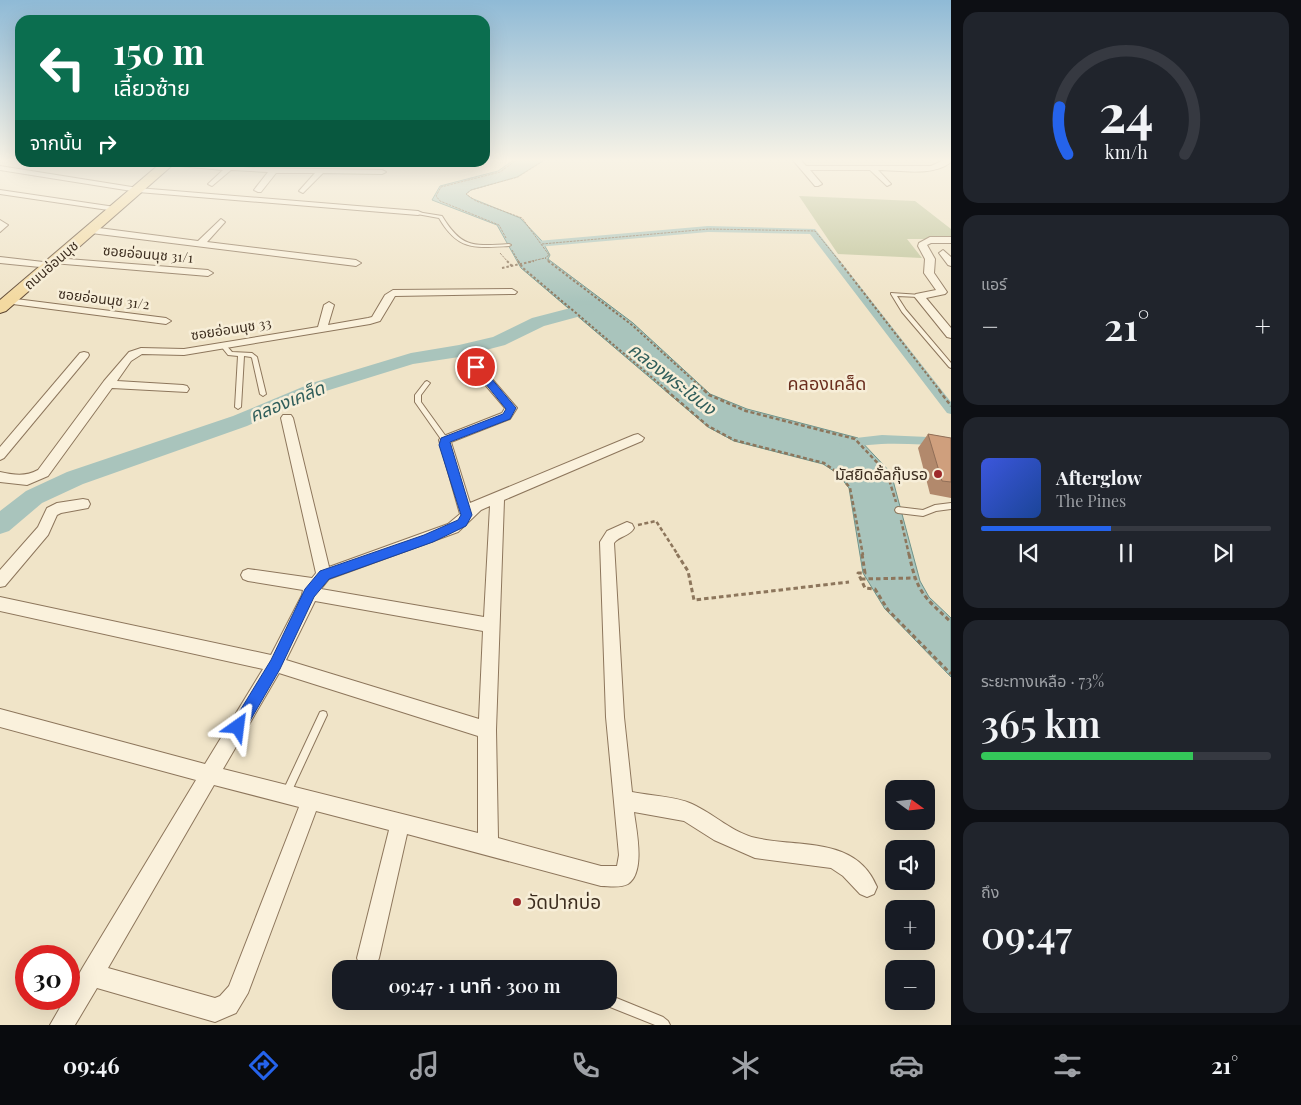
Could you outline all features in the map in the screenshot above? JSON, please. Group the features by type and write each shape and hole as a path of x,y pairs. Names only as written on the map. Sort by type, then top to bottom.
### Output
{"main road":[{"name":"ถนนอ่อนนุช","path":"49,263 91,230 112,208"},
{"name":"ถนนอ่อนนุช","path":"3,303 112,208"}],"street":[{"path":"104,207 112,208"},
{"path":"345,207 418,213"},
{"path":"200,244 221,222"},
{"path":"0,223 4,225 0,229"},
{"path":"91,230 356,263"},
{"path":"923,243 930,240 951,240"},
{"path":"923,243 951,246"},
{"path":"923,243 922,246 930,259 929,273 942,292 919,296 951,335"},
{"path":"943,253 951,263"},
{"name":"ซอยอ่อนนุช 31/1","path":"0,260 208,273"},
{"name":"ซอยอ่อนนุช 33","path":"0,477 25,481 43,473 127,359 141,350 178,352 376,319 388,297 393,293 512,292"},
{"name":"ซอยอ่อนนุช 31/2","path":"3,303 166,321"},
{"path":"322,329 329,305"},
{"path":"0,455 84,355"},
{"path":"467,515 445,440 506,416 510,413 511,408 476,367"},
{"path":"108,384 183,389"},
{"path":"62,1025 275,664 316,584 287,418"},
{"path":"316,584 453,528 462,523 476,506 638,438"},
{"path":"488,845 487,730 497,498"},
{"path":"0,581 43,532 52,512 57,508 83,504"},
{"path":"0,718 210,775 488,845 601,876 622,876 626,871 629,855 615,717 607,542 612,535 627,528"},
{"path":"248,575 316,584 492,625"},
{"path":"0,604 275,664 487,730"},
{"path":"91,975 216,1010 224,1008 231,1003 311,800"},
{"path":"623,800 687,812 728,837 755,848 839,861 852,869 867,887"},
{"path":"368,958 400,823"}],"lane":[{"path":"418,213 441,217 459,242 493,246 508,245"},
{"path":"919,296 893,294 904,311 951,366"},
{"path":"223,345 230,354 252,355 255,358 263,394"},
{"path":"238,408 241,355"},
{"path":"427,383 418,395 418,402 445,440"},
{"path":"898,510 923,513 935,508 951,506"},
{"path":"286,794 323,715"},
{"path":"617,1004 659,1021 664,1025"}],"path":[{"path":"454,207 499,225 508,245 520,264 708,426 734,440 824,463 838,473 850,488 865,568 865,574 858,573 865,588 875,589 888,610 951,674"},
{"path":"492,207 521,217 549,255 545,258 502,268"},
{"path":"542,244 709,229 815,231 885,318 951,406"},
{"path":"493,246 512,266"},
{"path":"545,258 632,325 709,394 746,411 855,439 888,473 914,578 924,597 951,622"},
{"path":"627,528 656,521 688,571 694,600 849,582"},
{"path":"861,579 914,578"}],"green space":[{"path":"806,207 922,207 951,229 951,239 907,239 922,258 838,254"}],"water":[{"name":"คลองพระโขนง","path":"450,207 493,207 520,218 542,241 550,255 548,259 633,323 710,394 747,409 858,438 891,473 920,581 929,597 951,618 951,677 885,609 863,573 849,488 837,473 823,464 734,441 708,427 521,268 497,225"}],"building":[{"path":"928,434 951,438 951,482 942,481"}],"waterway":[{"path":"526,245 708,229 812,231 951,410"},
{"name":"คลองเคล็ด","path":"0,524 34,497 75,478 240,421 319,387 411,359 459,351 499,341 538,322 586,309"},
{"path":"843,446 847,443 882,439 951,442"}],"place":[{"name":"มัสยิดอั้ลกุ๊บรอ","path":"938,474"},
{"name":"วัดปากบ่อ","path":"517,902"}],"district":[{"name":"คลองเคล็ด","path":"827,384"}],"route":[{"path":"238,727 275,664 309,593 324,575 428,538 462,523 467,515 445,440 506,416 510,413 511,408 476,367"}]}
